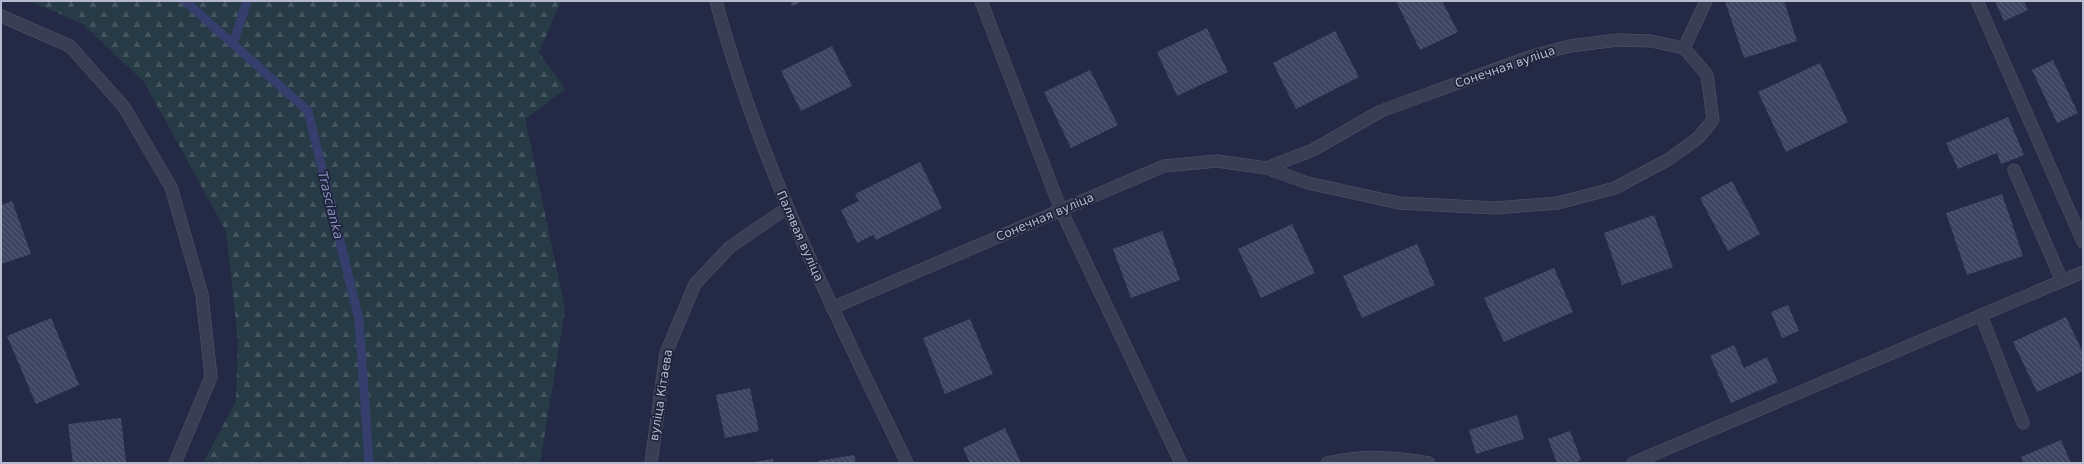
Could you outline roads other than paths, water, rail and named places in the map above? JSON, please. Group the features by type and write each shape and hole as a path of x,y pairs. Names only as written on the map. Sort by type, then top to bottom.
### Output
{"street":[{"name":"Палявая вуліца","path":"716,1 727,43 787,208 832,308 907,463"},
{"path":"981,1 1061,210 1181,463"},
{"path":"1684,48 1706,1"},
{"path":"1977,1 2083,242"},
{"path":"1,16 70,46 124,107 171,187 202,295 211,377 175,463"},
{"name":"Сонечная вуліца","path":"832,308 1164,166 1216,161 1266,168 1308,184 1399,203 1479,208 1558,203 1615,188 1669,159 1698,138 1713,120 1707,75 1684,48 1651,41 1618,40 1570,46 1535,54 1381,111 1313,150 1266,168"},
{"path":"2014,170 2062,281"},
{"name":"вуліца Кітаева","path":"650,463 666,353 695,284 730,247 787,208"},
{"path":"1633,463 2083,272"},
{"path":"1982,315 2023,423"},
{"path":"1327,463 1350,458 1393,457 1429,463"}],"waterway":[{"name":"Trascianka","path":"185,1 308,111 359,319 369,463"},
{"path":"233,44 247,1"}]}
